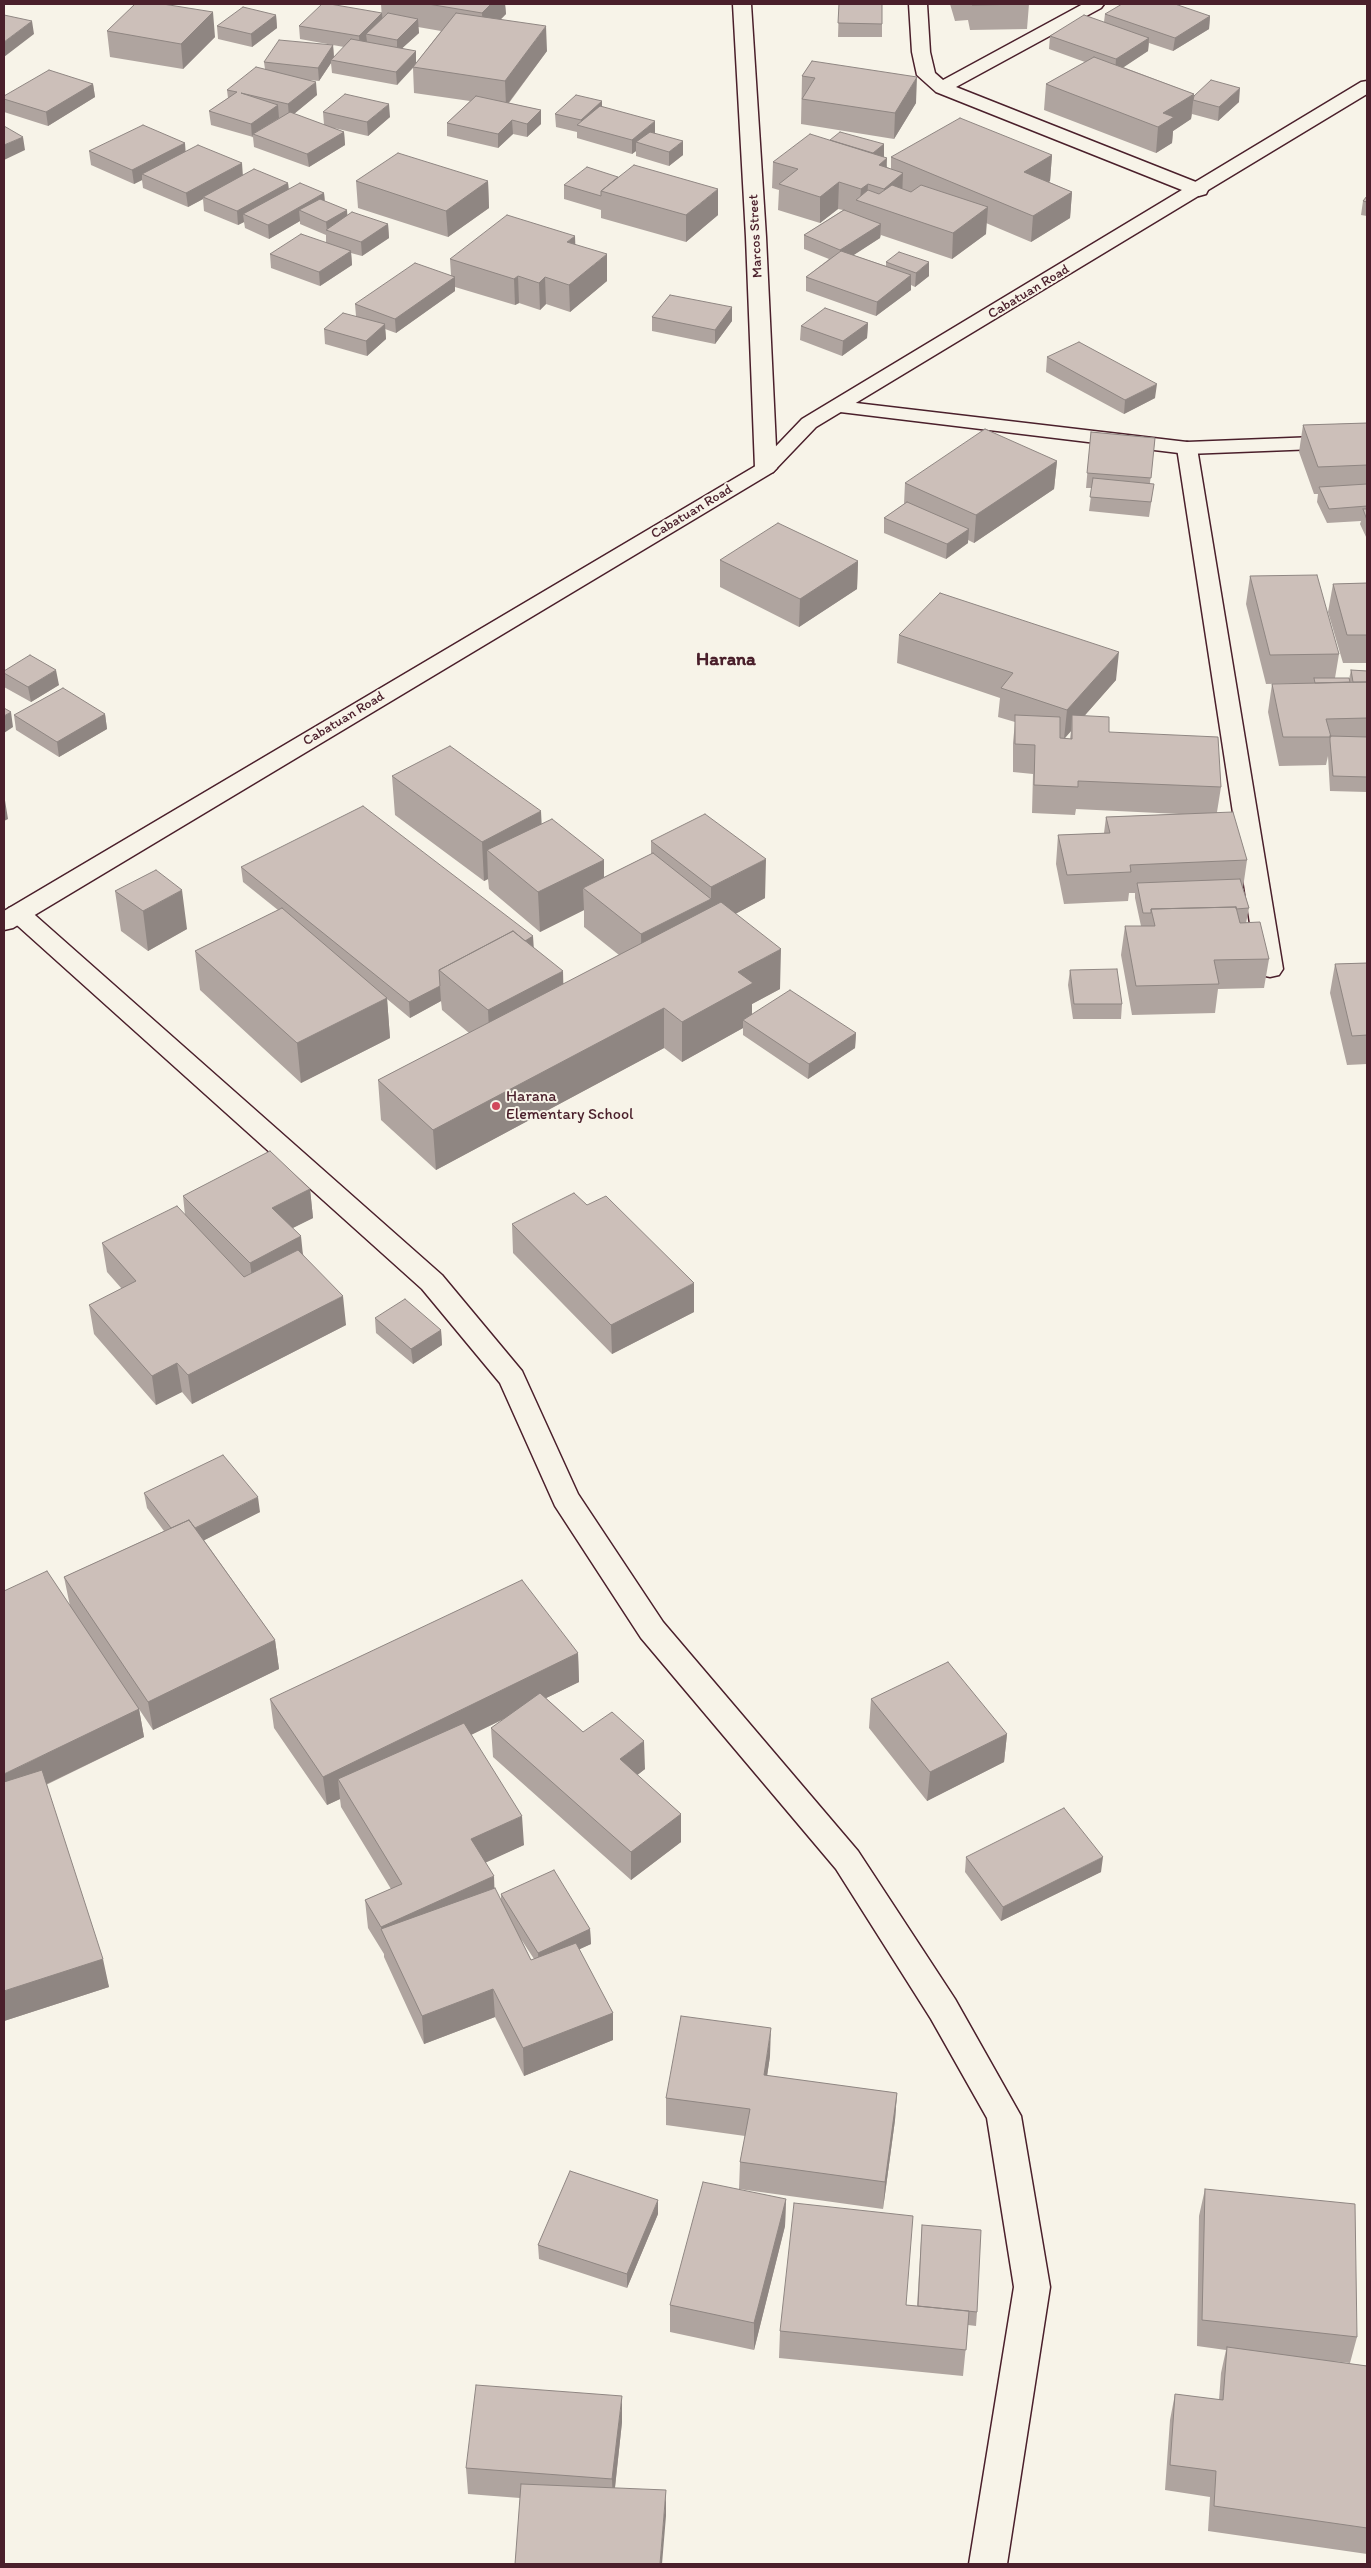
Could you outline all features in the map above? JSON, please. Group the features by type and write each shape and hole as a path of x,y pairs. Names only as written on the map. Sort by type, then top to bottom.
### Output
{"main road":[{"name":"Marcos Street","path":"742,4 756,237 766,468"},
{"path":"918,4 921,52 926,75 942,88 1199,190"},
{"path":"942,88 1094,4"},
{"name":"Cabatuan Road","path":"11,917 766,468 809,423 839,407 1199,190 1367,86"},
{"path":"839,407 1187,448 1367,441"},
{"path":"1187,448 1270,969"},
{"path":"11,917 432,1282 512,1378 565,1498 652,1630 847,1860 943,2009 1004,2116 1032,2287 988,2564"}],"building":[{"path":"135,4 163,4 213,12 181,44 107,31"},
{"path":"322,4 382,13 359,36 299,26"},
{"path":"428,4 491,4 482,13"},
{"path":"839,4 882,4 882,24 838,23"},
{"path":"971,4 1027,4 972,5"},
{"path":"1122,4 1175,4 1210,16 1175,38 1105,14"},
{"path":"243,7 276,15 251,34 217,26"},
{"path":"388,13 418,19 397,40 366,34"},
{"path":"456,13 546,26 505,81 413,67"},
{"path":"4,15 32,21 4,42"},
{"path":"1084,15 1149,38 1116,59 1050,36"},
{"path":"351,39 416,51 396,72 331,60"},
{"path":"279,40 333,45 318,68 264,62"},
{"path":"1094,57 1194,94 1163,113 1174,117 1158,127 1046,84"},
{"path":"812,61 917,77 895,113 802,99 815,78 802,76"},
{"path":"256,67 316,82 288,104 241,93 278,105 251,124 209,111 237,92 227,90"},
{"path":"49,70 93,84 46,112 4,99 4,96"},
{"path":"1211,80 1240,88 1219,107 1193,100 1194,96"},
{"path":"345,94 389,104 367,122 323,112"},
{"path":"576,95 602,101 581,120 555,114"},
{"path":"476,96 541,110 527,124 512,120 498,134 447,123"},
{"path":"600,106 655,121 632,140 577,125"},
{"path":"290,112 344,132 307,154 253,134"},
{"path":"960,118 1052,155 1024,172 1072,192 1033,216 891,157"},
{"path":"143,125 185,143 132,170 89,151"},
{"path":"4,126 23,137 4,145"},
{"path":"650,132 683,141 669,152 636,142"},
{"path":"840,132 884,144 873,153 830,140"},
{"path":"810,134 887,158 879,165 903,173 884,189 868,184 861,189 839,182 820,197 779,184 798,169 773,162"},
{"path":"198,145 242,163 186,193 142,174"},
{"path":"398,153 488,181 446,211 356,181"},
{"path":"634,165 718,189 686,215 601,191"},
{"path":"587,167 618,177 601,191 601,196 564,185"},
{"path":"254,169 288,183 237,211 203,197"},
{"path":"300,183 324,193 268,225 243,214"},
{"path":"892,185 911,192 921,185 988,207 953,233 856,200 868,190 879,194"},
{"path":"320,199 347,210 326,222 299,210"},
{"path":"844,210 881,224 840,250 804,235"},
{"path":"352,212 388,224 361,242 326,230"},
{"path":"507,215 575,236 567,242 607,254 569,285 545,277 539,283 518,276 514,279 450,259"},
{"path":"301,234 351,251 319,272 270,254"},
{"path":"841,251 911,275 877,302 806,277"},
{"path":"899,252 929,262 916,273 886,262"},
{"path":"415,263 455,277 395,319 355,304"},
{"path":"670,295 732,307 715,330 652,317"},
{"path":"825,308 868,323 843,341 801,326"},
{"path":"343,313 385,324 366,341 324,329"},
{"path":"1079,342 1157,384 1125,400 1047,357"},
{"path":"1367,423 1367,465 1318,467 1303,425"},
{"path":"985,429 1057,461 976,515 905,483"},
{"path":"1091,432 1155,438 1151,478 1087,473"},
{"path":"1093,478 1154,484 1151,502 1090,497"},
{"path":"1367,484 1367,506 1329,509 1319,487"},
{"path":"907,502 969,529 947,544 884,518"},
{"path":"1363,509 1367,509 1367,520"},
{"path":"778,523 858,561 800,599 720,560"},
{"path":"1317,575 1339,654 1270,655 1250,576"},
{"path":"1367,583 1367,635 1347,635 1333,584"},
{"path":"940,593 1119,652 1067,710 1001,688 1013,673 899,635"},
{"path":"30,655 56,670 28,687 4,673 4,671"},
{"path":"1351,670 1367,671 1367,682 1353,682"},
{"path":"1314,678 1349,678 1350,682 1315,683"},
{"path":"1367,682 1367,718 1326,719 1331,737 1283,737 1272,684"},
{"path":"63,688 105,714 57,742 14,715"},
{"path":"4,708 11,712 4,716"},
{"path":"1015,715 1060,717 1060,738 1072,739 1072,715 1109,717 1109,732 1218,737 1221,787 1078,781 1078,787 1034,785 1035,745 1015,744"},
{"path":"1330,736 1367,737 1367,777 1333,776"},
{"path":"450,746 541,811 482,842 392,776"},
{"path":"363,806 533,936 525,941 513,931 439,970 440,986 409,1002 241,867"},
{"path":"1233,812 1247,860 1130,865 1131,872 1067,875 1058,835 1110,833 1106,817"},
{"path":"705,814 766,859 711,887 651,841"},
{"path":"552,819 604,860 538,892 487,850"},
{"path":"653,853 711,899 641,934 583,888"},
{"path":"156,870 182,890 143,911 115,891"},
{"path":"1240,879 1249,908 1151,909 1151,913 1143,913 1137,883"},
{"path":"721,902 781,949 738,972 753,983 682,1022 664,1008 433,1130 378,1080"},
{"path":"1236,907 1240,923 1260,922 1269,959 1214,960 1219,984 1136,986 1125,926 1155,926 1151,909"},
{"path":"282,908 387,998 297,1043 195,951"},
{"path":"513,931 563,971 488,1010 439,970"},
{"path":"1367,963 1367,1035 1352,1036 1335,964"},
{"path":"1117,969 1122,1004 1074,1004 1070,970"},
{"path":"790,990 856,1033 809,1064 743,1020"},
{"path":"270,1151 310,1189 272,1208 301,1236 250,1263 183,1196"},
{"path":"574,1193 587,1205 606,1196 694,1283 611,1325 512,1224"},
{"path":"177,1206 244,1277 298,1250 343,1296 188,1375 177,1363 152,1376 89,1305 136,1281 102,1243"},
{"path":"405,1299 441,1330 411,1349 375,1318"},
{"path":"223,1455 258,1497 195,1528 189,1520 171,1528 144,1493"},
{"path":"189,1520 275,1640 148,1702 64,1577"},
{"path":"47,1571 139,1709 4,1774 4,1591"},
{"path":"522,1580 578,1653 323,1777 270,1699"},
{"path":"948,1662 1007,1734 930,1772 871,1699"},
{"path":"540,1693 583,1732 612,1712 644,1741 620,1759 681,1814 631,1852 491,1728"},
{"path":"464,1723 522,1816 471,1839 494,1876 381,1927 365,1900 402,1884 338,1779"},
{"path":"42,1770 103,1959 4,1991 4,1782"},
{"path":"1064,1808 1103,1857 1003,1907 966,1857"},
{"path":"554,1870 590,1929 538,1953 501,1894"},
{"path":"495,1888 531,1960 576,1943 613,2013 523,2048 493,1989 422,2016 381,1929"},
{"path":"681,2016 771,2028 764,2075 897,2093 885,2182 740,2162 750,2109 666,2098"},
{"path":"570,2171 658,2200 627,2274 538,2245"},
{"path":"703,2182 786,2199 754,2323 670,2305"},
{"path":"1205,2189 1355,2204 1357,2337 1202,2320"},
{"path":"794,2203 913,2216 906,2305 969,2311 966,2350 780,2331"},
{"path":"922,2225 981,2230 977,2312 918,2306"},
{"path":"1227,2347 1367,2366 1367,2528 1214,2506 1216,2471 1170,2465 1175,2394 1223,2400"},
{"path":"476,2385 622,2396 612,2479 466,2468"},
{"path":"521,2484 666,2490 660,2564 515,2564"}],"place":[{"name":"Harana Elementary School","path":"496,1106"}],"district":[{"name":"Harana","path":"726,660"}]}
